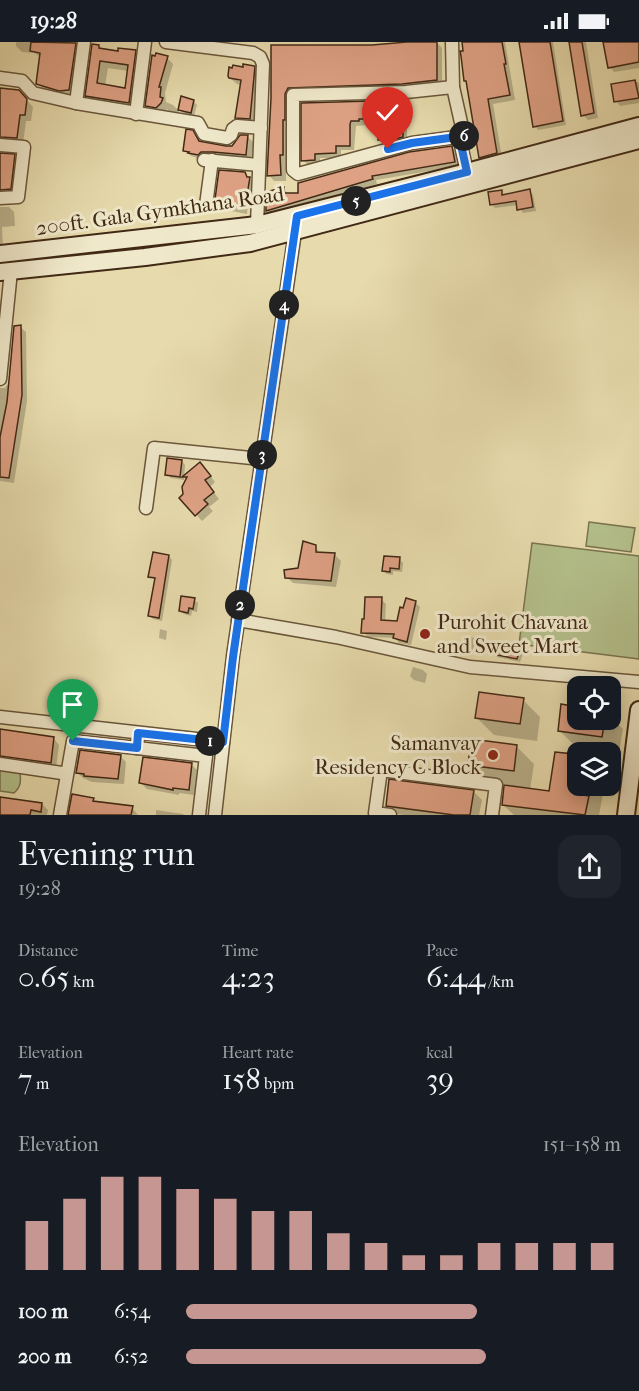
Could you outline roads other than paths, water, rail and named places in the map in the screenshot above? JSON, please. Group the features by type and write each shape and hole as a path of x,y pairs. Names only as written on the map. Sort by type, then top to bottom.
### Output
{"street":[{"path":"76,103 84,42"},
{"path":"136,114 145,42"},
{"path":"166,42 253,53 260,57 263,64 257,225"},
{"path":"453,42 453,87 464,136 461,145 467,172"},
{"path":"0,78 22,81 33,93 76,103 198,123 204,134 227,138 237,126 261,128"},
{"path":"453,87 406,92 293,95 292,170 298,174 412,143 464,136"},
{"name":"200ft. Gala Gymkhana Road","path":"0,254 257,225 296,223 467,172 639,126"},
{"path":"0,379 5,271 145,257 250,243 296,223 639,140"},
{"path":"0,145 24,147 18,197 0,198"},
{"path":"206,205 208,160 259,165"},
{"path":"215,815 238,620 296,223"},
{"path":"146,508 154,448 261,459"},
{"path":"238,620 336,637 470,667 639,682"},
{"path":"626,815 639,710"},
{"path":"0,717 223,742"},
{"path":"137,748 138,733"},
{"path":"60,815 73,741 206,756 199,815"},
{"path":"0,764 62,773"},
{"path":"390,815 375,813 381,770 496,785 492,815"}],"place":[{"name":"Purohit Chavana and Sweet Mart","path":"425,634"},
{"name":"Samanvay Residency C Block","path":"493,755"}]}
